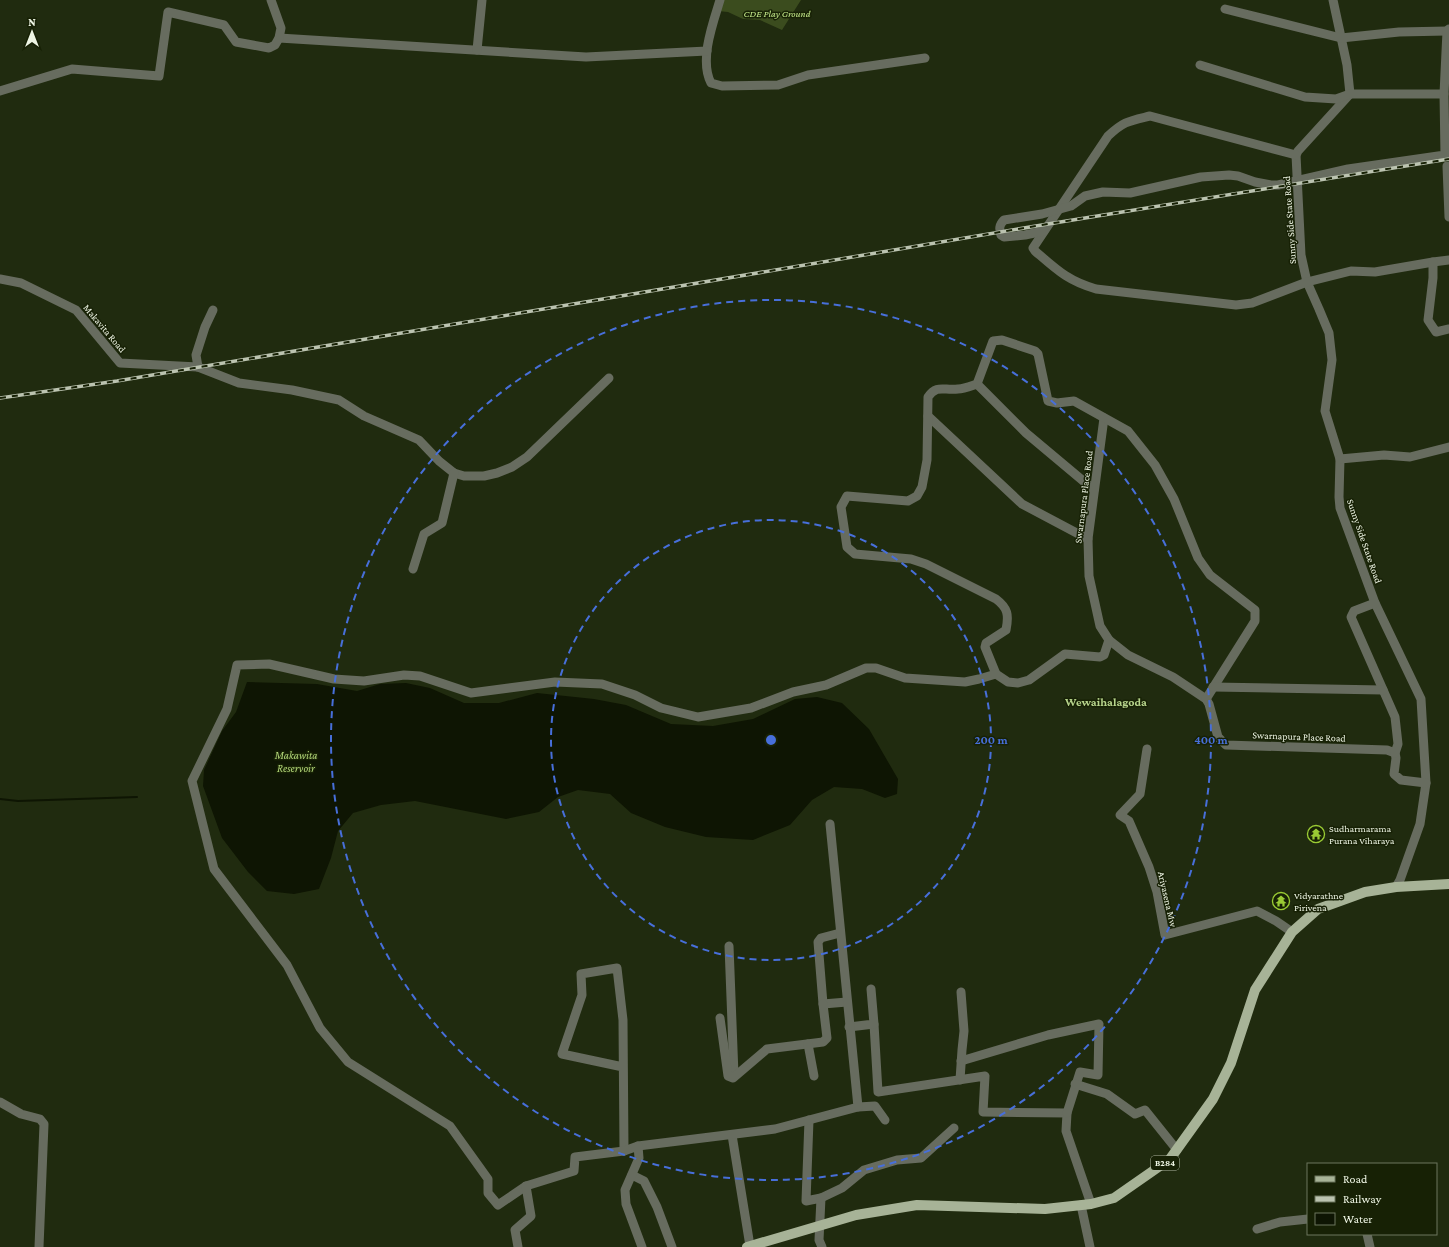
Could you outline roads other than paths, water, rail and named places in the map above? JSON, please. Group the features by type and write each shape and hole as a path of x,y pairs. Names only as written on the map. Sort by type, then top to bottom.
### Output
{"main road":[{"name":"B284","path":"748,1247 856,1215 917,1206 1045,1209 1086,1205 1114,1198 1170,1159 1213,1099 1231,1063 1255,990 1292,932 1318,909 1365,892 1396,887 1449,884"}],"street":[{"path":"0,91 72,69 159,76 168,12 224,25 236,42 269,48 275,45 279,38 281,28 271,0"},
{"path":"477,50 482,0"},
{"path":"720,0 709,35 707,51 708,77 711,83 722,86 778,85 808,76 925,58"},
{"path":"1333,0 1347,65 1350,94 1296,155 1150,116 1127,121 1108,136 1033,248 1034,251 1065,276 1096,289 1236,305 1252,303 1307,282 1351,271 1375,272 1449,260"},
{"path":"1044,231 1004,237 1001,236 999,229 1004,220 1058,210 1071,206 1085,196 1103,192 1130,193 1201,177 1229,175 1271,185 1348,169 1445,156 1448,30 1399,32 1341,38 1225,9"},
{"path":"279,38 586,57 707,51"},
{"path":"1200,65 1305,97 1336,99 1350,94 1446,91"},
{"name":"Sunny Side State Road","path":"1296,155 1301,255 1307,282 1329,333 1332,360 1325,411 1340,459 1340,508 1375,602 1421,699 1426,783 1420,824 1400,880 1396,887"},
{"path":"1449,166 1449,217"},
{"path":"1433,262 1428,320 1436,332 1449,329"},
{"name":"Makavita Road","path":"0,280 21,283 76,310 120,363 198,367 239,383 292,390 339,400 364,416 419,440 439,461 454,473"},
{"path":"198,367 196,356 205,327 213,310"},
{"path":"977,384 993,341 1002,340 1035,351 1038,354 1048,401 1057,403 1074,401 1128,431 1155,465 1174,498 1198,558 1210,575 1255,610 1255,621 1206,699"},
{"path":"413,569 424,534 442,523 454,473 464,476 484,476 497,473 517,464 528,457 610,378"},
{"path":"977,384 957,390 938,389 932,391 928,398 927,460 922,487 917,496 908,501 847,496 842,507 847,547 855,554 911,559 926,564 996,599 1004,605 1008,619 1006,630 986,643 985,647 996,674 1008,682 1018,683 1029,680 1064,654 1100,657 1104,655 1110,640"},
{"path":"977,384 1026,433 1094,490"},
{"path":"928,416 1022,504 1088,539"},
{"name":"Swarnapura Place Road","path":"1104,418 1088,539 1089,576 1100,626 1110,640 1128,655 1173,677 1206,699 1209,704 1218,737 1226,745 1387,750 1395,754"},
{"path":"1340,459 1384,455 1410,456 1449,447"},
{"path":"1375,602 1354,611 1351,617 1395,717 1398,744 1395,754 1394,774 1401,780 1426,783"},
{"path":"885,1120 875,1106 858,1107 775,1129 638,1146 624,1151 575,1157 574,1171 526,1186 498,1205 488,1193 488,1179 450,1126 348,1062 320,1028 287,965 214,868 192,781 227,709 237,665 269,664 334,679 364,681 404,675 420,676 471,693 555,682 602,684 635,695 661,708 698,717 751,708 793,692 826,685 866,668 876,668 905,678 965,682 996,674"},
{"path":"1213,688 1383,690"},
{"name":"Ariyasena Mw","path":"1147,749 1140,794 1120,815 1128,821 1149,867 1157,892 1165,935 1257,911 1276,921 1292,932"},
{"path":"830,824 858,1107"},
{"path":"720,1018 728,1076 733,1078 734,1075 767,1049 823,1042 827,1038 818,942 821,938 840,933"},
{"path":"729,946 734,1075"},
{"path":"623,1067 562,1054 582,995 582,974 617,968 623,1020 624,1151"},
{"path":"871,989 878,1092 985,1076 983,1112 1067,1113"},
{"path":"960,1080 964,1031 961,992"},
{"path":"823,1004 847,1002"},
{"path":"850,1027 874,1024"},
{"path":"961,1061 1048,1035 1099,1024 1098,1076 1080,1072 1067,1113 1066,1132 1086,1205 1090,1247"},
{"path":"808,1044 814,1076"},
{"path":"1075,1084 1107,1094 1135,1114 1145,1110 1176,1150"},
{"path":"0,1102 21,1114 40,1119 44,1124 39,1247"},
{"path":"808,1120 806,1201 821,1198 842,1188 864,1170 897,1160 921,1158 954,1128"},
{"path":"732,1134 748,1247"},
{"path":"638,1146 639,1158 625,1190 626,1204 642,1247"},
{"path":"632,1175 644,1181 657,1207 672,1247"},
{"path":"518,1247 515,1230 530,1216 526,1186"},
{"path":"821,1198 819,1240 822,1247"},
{"path":"1257,1229 1280,1222 1307,1219"},
{"path":"1367,1235 1370,1247"}],"water":[{"name":"Makawita Reservoir","path":"247,682 317,684 357,691 380,684 406,683 430,688 464,703 499,703 537,693 594,699 626,705 671,724 713,726 753,719 795,699 817,697 842,703 869,729 898,779 897,794 885,798 862,789 834,787 812,800 790,825 753,840 706,837 665,827 631,813 610,794 578,790 558,797 539,812 506,819 415,801 381,805 353,813 338,831 331,858 319,889 294,894 267,891 248,872 222,838 203,786 204,770 222,731 236,712"}],"waterway":[{"path":"0,799 18,801 137,797"}],"railway":[{"path":"0,398 117,381 1048,224 1449,159"}],"place":[{"name":"Sudharmarama Purana Viharaya","path":"1316,834"},
{"name":"Vidyarathne Pirivena","path":"1281,901"}],"district":[{"name":"Wewaihalagoda","path":"1106,702"}],"park label":[{"name":"CDE Play Ground","path":"777,13"}]}
